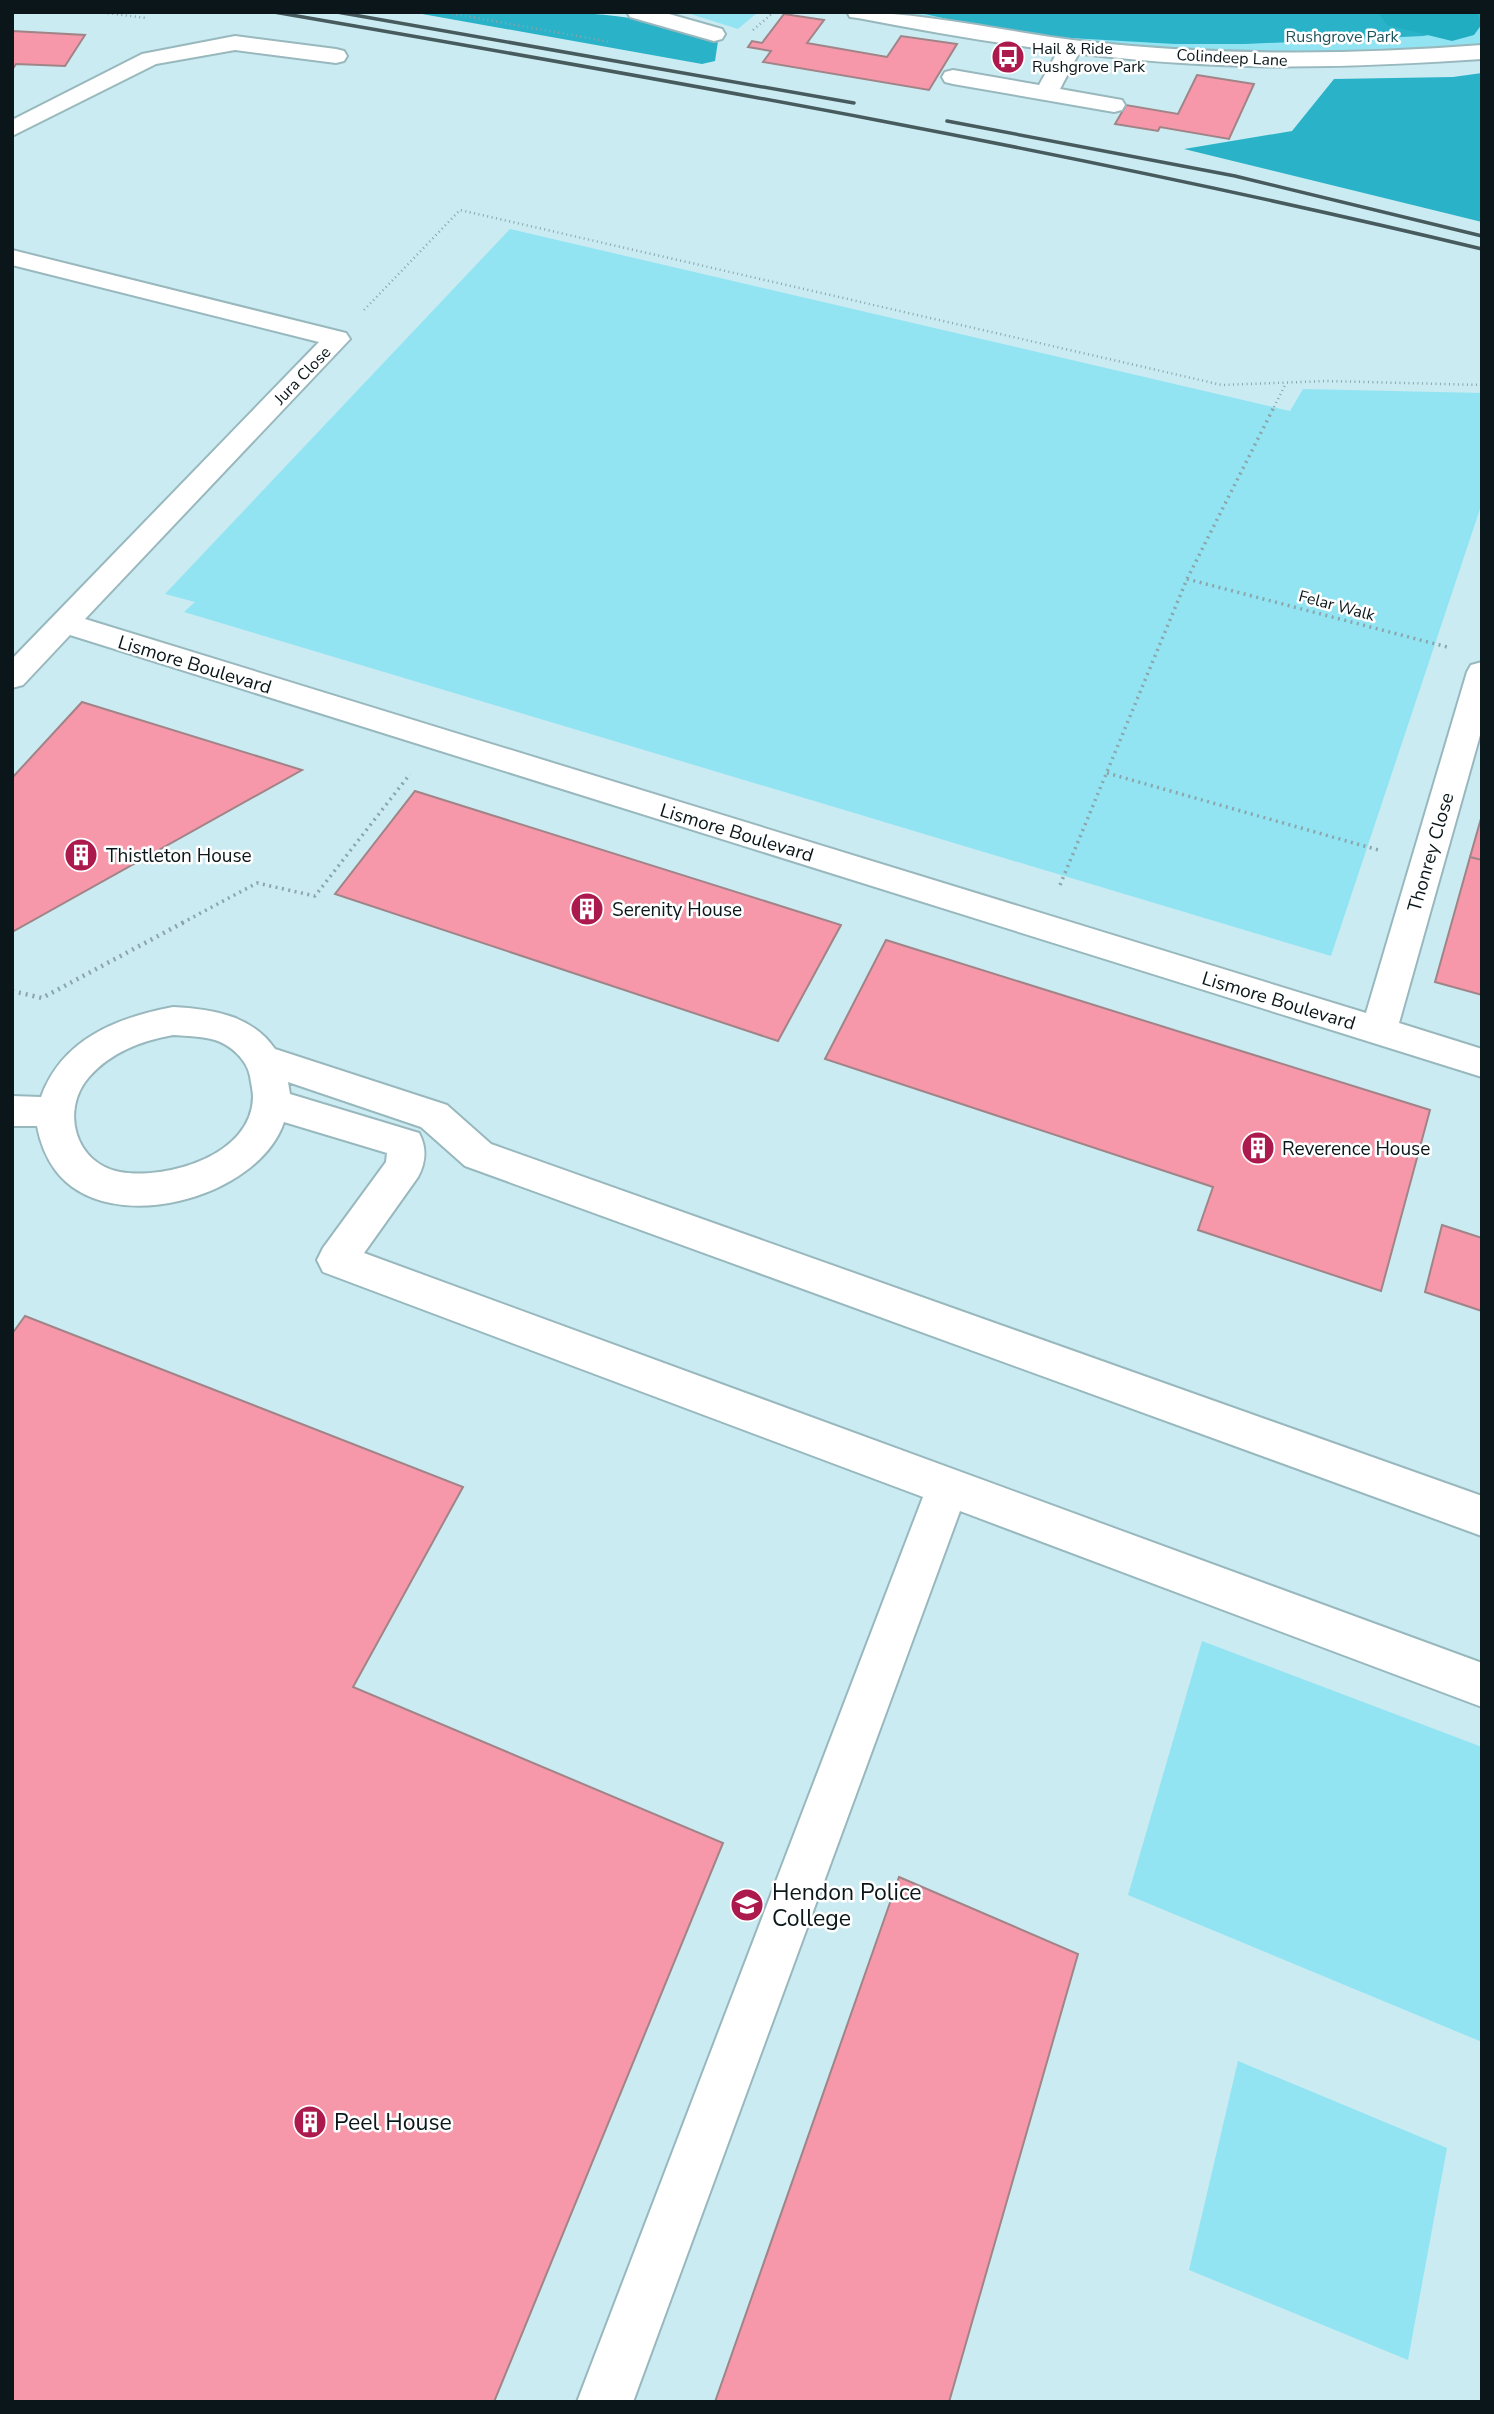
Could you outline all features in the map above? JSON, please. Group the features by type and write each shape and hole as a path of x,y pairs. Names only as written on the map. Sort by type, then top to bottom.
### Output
{"street":[{"path":"638,12 714,34"},
{"name":"Colindeep Lane","path":"858,12 974,35 1071,47 1274,60 1401,60 1482,52"},
{"path":"12,129 150,58 235,43 336,56"},
{"path":"1046,93 1071,47"},
{"path":"953,77 1114,105"},
{"name":"Jura Close","path":"12,257 337,339 64,623"},
{"path":"12,678 64,623"},
{"name":"Lismore Boulevard","path":"64,623 1482,1063"},
{"name":"Thonrey Close","path":"1379,1031 1482,672"},
{"path":"173,1021 202,1023 227,1029 248,1042 263,1059 271,1080 272,1103 264,1126 248,1148 226,1167 194,1183 158,1192 122,1190 91,1180 69,1163 57,1141 54,1112 59,1095 73,1072 92,1052 117,1036 144,1026 173,1021"},
{"path":"263,1059 434,1116 478,1155 1482,1516"},
{"path":"272,1103 406,1144 405,1166 337,1260 1482,1685"},
{"path":"12,1111 54,1112"},
{"path":"605,2402 948,1486"}],"path":[{"path":"337,339 460,210 1222,385 1287,382 1482,385"},
{"path":"1044,926 1186,579 1287,382"},
{"name":"Felar Walk","path":"1186,579 1455,649"},
{"path":"12,990 42,998 257,883 315,896 437,739"},
{"path":"1107,773 1427,864"}],"green space":[{"path":"527,11 606,15 644,20 718,41 715,61 702,64 411,12"},
{"path":"684,12 758,12 738,29"},
{"name":"Rushgrove Park","path":"908,12 1482,12 1482,53 1332,62 991,38"},
{"name":"Rushgrove Park","path":"916,12 1482,12 1482,26 1423,36 1245,44 1175,44 1018,35"},
{"path":"1482,73 1482,222 1184,149 1292,131 1334,79 1453,77"},
{"path":"510,229 1290,411 1303,389 1482,393 1482,503 1331,956 184,612 195,602 165,594"},
{"path":"1202,1641 1482,1747 1482,2042 1128,1895"},
{"path":"1238,2061 1447,2148 1408,2360 1189,2270"}],"building":[{"path":"784,14 824,20 807,43 887,57 901,36 957,44 929,90 763,62 771,51 748,47 752,41 762,43"},
{"path":"12,31 85,35 65,66 16,64 12,70"},
{"path":"1197,75 1254,84 1229,139 1160,127 1158,131 1115,124 1126,105 1178,114"},
{"name":"Thistleton House","path":"82,702 302,770 12,932 12,778"},
{"name":"Serenity House","path":"415,791 841,925 778,1041 335,894"},
{"path":"1482,815 1482,860 1470,857"},
{"path":"1470,857 1482,860 1482,995 1435,982"},
{"name":"Reverence House","path":"886,940 1430,1110 1381,1291 1198,1230 1213,1187 825,1059"},
{"path":"1442,1225 1482,1238 1482,1311 1425,1292"},
{"name":"Peel House","path":"25,1316 463,1487 353,1687 723,1843 494,2402 12,2402 12,1334"},
{"path":"899,1877 1078,1954 949,2402 715,2402"}],"waterway":[{"path":"1409,12 1452,22"}],"railway":[{"path":"274,12 729,92 1031,150 1482,249"},
{"path":"337,12 854,103"},
{"path":"947,121 1235,176 1482,236"}],"place":[{"name":"Hail & Ride Rushgrove Park","path":"1008,57"},
{"name":"Thistleton House","path":"81,855"},
{"name":"Serenity House","path":"587,909"},
{"name":"Reverence House","path":"1258,1148"},
{"name":"Hendon Police College","path":"747,1905"},
{"name":"Peel House","path":"310,2122"}]}
